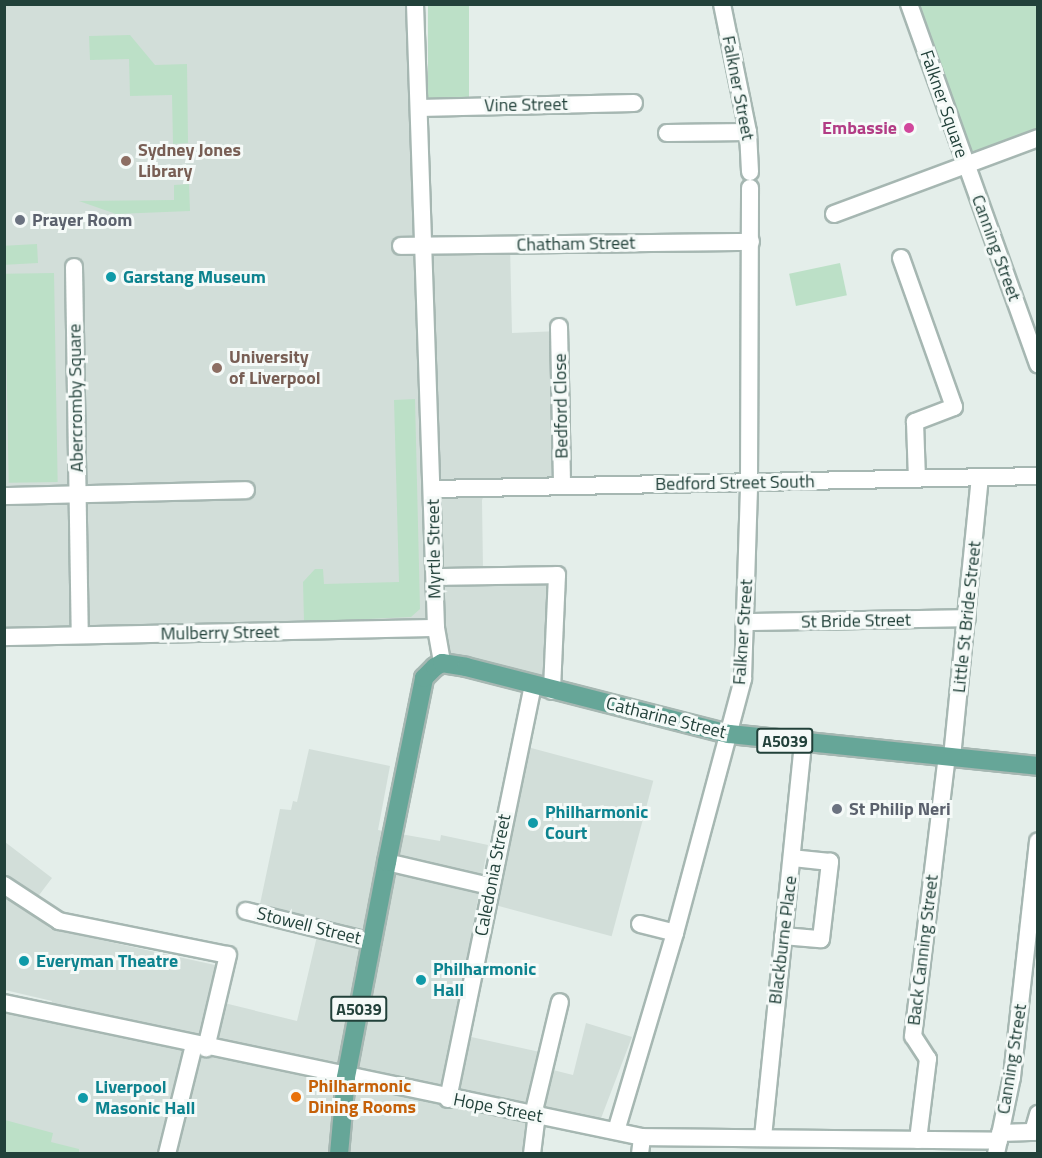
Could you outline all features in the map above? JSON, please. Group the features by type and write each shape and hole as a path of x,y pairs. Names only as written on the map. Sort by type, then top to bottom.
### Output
{"main road":[{"name":"Catharine Street","path":"442,663 729,734 1038,766"},
{"name":"A5039","path":"339,1154 346,1077 424,678 442,663"}],"street":[{"name":"Myrtle Street","path":"416,4 436,628 442,663"},
{"name":"Falkner Street","path":"616,1131 675,933 743,679 749,483 750,180 748,132 722,4"},
{"name":"Falkner Square","path":"909,4 966,166 1038,138"},
{"name":"Vine Street","path":"418,108 634,103"},
{"path":"668,134 748,132"},
{"path":"834,214 966,166"},
{"name":"Canning Street","path":"966,166 1038,365"},
{"name":"Chatham Street","path":"401,246 751,242"},
{"path":"901,258 954,406 915,422 917,478"},
{"name":"Abercromby Square","path":"4,496 77,494 74,267"},
{"name":"Bedford Close","path":"559,327 562,486"},
{"name":"Bedford Street South","path":"433,489 1038,476"},
{"name":"Little St Bride Street","path":"950,757 967,618 980,477"},
{"path":"80,635 77,494 246,490"},
{"path":"435,578 556,575 552,691"},
{"name":"St Bride Street","path":"746,622 967,618"},
{"name":"Mulberry Street","path":"4,637 436,628"},
{"name":"Caledonia Street","path":"448,1099 489,886 533,686"},
{"name":"Blackburne Place","path":"763,1137 804,743"},
{"name":"Back Canning Street","path":"918,1140 928,1059 913,1036 950,757"},
{"name":"Canning Street","path":"998,1143 1033,949 1038,841"},
{"path":"783,936 821,939 830,862 793,858"},
{"path":"387,862 489,886"},
{"path":"4,885 59,921 228,955 167,1154"},
{"name":"Stowell Street","path":"246,911 372,942"},
{"path":"640,924 675,933"},
{"path":"532,1154 535,1116 560,1002"},
{"name":"Hope Street","path":"4,1003 448,1099 616,1131 641,1145 763,1137 998,1143 1035,1132"},
{"path":"1035,1132 1038,1114"}],"shaded area":[{"name":"University of Liverpool","path":"4,5 415,5 425,246 510,245 512,333 559,331 562,486 487,488 482,500 483,569 553,573 552,691 442,663 436,628 5,637"},
{"path":"520,745 653,781 612,936 478,901"},
{"path":"309,749 390,766 378,830 440,841 441,835 488,845 453,1033 540,1052 549,1069 573,1075 586,1023 632,1037 600,1121 544,1111 524,1153 5,1153 5,1003 49,1014 52,1001 5,990 5,842 52,878 27,911 51,929 215,965 212,1000 297,1021 317,936 343,942 347,925 260,904 280,809 291,810 293,801 297,802"}],"green space":[{"path":"428,5 469,5 469,100 428,100"},
{"path":"915,5 1037,5 1037,131 969,155"},
{"path":"130,35 155,65 187,64 188,143 173,144 172,95 130,96 129,59 90,60 89,36"},
{"path":"189,184 190,211 116,214 79,201 174,200 174,185"},
{"path":"37,244 38,263 6,265 5,246"},
{"path":"840,263 847,295 796,306 789,274"},
{"path":"54,273 58,482 9,483 5,274"},
{"path":"415,399 420,609 411,617 304,622 303,582 315,569 323,569 324,584 399,582 394,400"},
{"path":"5,1120 53,1133 51,1142 79,1149 79,1153 5,1153"}],"place":[{"name":"Embassie","path":"909,128"},
{"name":"Sydney Jones Library","path":"126,161"},
{"name":"Prayer Room","path":"20,220"},
{"name":"Garstang Museum","path":"111,277"},
{"name":"University of Liverpool","path":"217,368"},
{"name":"St Philip Neri","path":"837,809"},
{"name":"Philharmonic Court","path":"533,823"},
{"name":"Everyman Theatre","path":"24,961"},
{"name":"Philharmonic Hall","path":"421,980"},
{"name":"Philharmonic Dining Rooms","path":"296,1097"},
{"name":"Liverpool Masonic Hall","path":"83,1098"}]}
